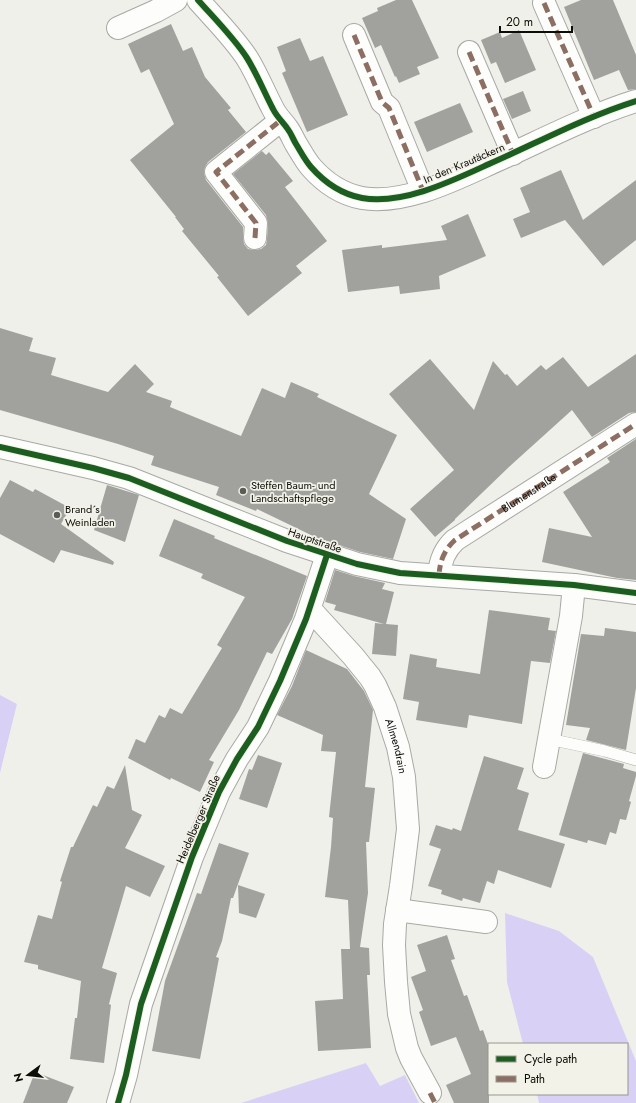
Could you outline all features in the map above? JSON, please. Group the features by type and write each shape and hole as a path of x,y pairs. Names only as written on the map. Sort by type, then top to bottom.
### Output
{"street":[{"path":"118,28 156,11 176,0"},
{"name":"In den Krautäckern","path":"198,0 242,50 252,66 273,110 280,121 287,128 304,158 321,178 335,189 354,196 371,199 387,198 423,191 459,178 594,117 636,101"},
{"path":"544,3 594,117"},
{"name":"In den Krautäckern","path":"354,35 382,102 389,108 423,191"},
{"name":"In den Krautäckern","path":"469,52 512,154"},
{"path":"255,238 256,223 216,172 280,121"},
{"name":"Blumenstraße","path":"439,575 444,552 455,540 636,424"},
{"name":"Hauptstraße","path":"0,447 93,468 129,478 287,541 357,564 400,573 574,585 636,593"},
{"name":"Heidelberger Straße","path":"118,1103 126,1075 141,1004 199,839 222,786 237,759 258,727 280,681 310,609 327,555"},
{"path":"544,767 571,616 574,585"},
{"name":"Allmendrain","path":"310,609 370,677 379,693 395,736 404,777 408,829 394,924 396,982 400,1020 404,1036 411,1058 430,1093"},
{"path":"397,910 486,922"}],"lane":[{"path":"549,739 605,750 636,760"}],"shaded area":[{"path":"0,695 17,704 0,773"},
{"path":"505,913 559,931 593,957 636,1061 636,1103 539,1103 537,1095 628,1095 628,1043 523,1043 507,982"},
{"path":"366,1063 380,1086 405,1075 419,1103 241,1103"}],"building":[{"path":"396,0 412,0 439,58 417,67 420,74 399,83 381,45 375,48 362,18 378,11 377,8"},
{"path":"581,0 613,0 636,55 636,89 628,90 619,70 594,80 564,7"},
{"path":"171,24 183,51 192,47 205,77 231,108 228,110 246,132 208,162 204,173 206,180 243,227 244,244 248,249 254,250 261,249 266,245 268,223 266,215 233,174 262,151 266,155 269,152 293,181 285,187 327,241 296,266 302,273 248,316 217,277 219,276 182,231 184,229 176,217 130,160 174,124 149,69 141,73 128,44"},
{"path":"519,30 536,70 505,83 496,62 491,64 481,40 500,32 502,38"},
{"path":"300,38 310,61 323,56 348,115 307,132 282,73 286,71 277,47"},
{"path":"523,91 531,111 512,119 503,99"},
{"path":"460,103 473,132 427,152 414,122"},
{"path":"561,170 583,220 636,180 636,240 603,266 565,220 521,238 513,219 530,212 520,188"},
{"path":"468,214 486,256 439,276 440,289 400,294 399,286 348,292 342,250 382,245 382,248 447,240 441,226"},
{"path":"0,328 33,338 29,351 56,358 51,375 108,392 135,364 154,384 146,392 172,401 170,407 241,436 262,388 285,398 291,382 319,394 317,397 397,435 369,494 406,519 393,559 360,552 315,537 257,509 256,511 216,495 219,487 151,465 154,456 0,410"},
{"path":"636,354 636,412 629,413 592,437 572,410 435,537 410,509 454,470 389,394 430,359 474,410 493,361 517,386 541,365 546,370 563,357 588,387"},
{"path":"636,439 636,580 617,578 542,562 549,528 592,537 563,492 610,462 607,458"},
{"path":"10,480 33,492 35,489 70,508 61,524 114,562 113,565 61,550 54,563 0,534 0,498"},
{"path":"107,485 139,495 125,542 94,530"},
{"path":"174,519 215,536 214,538 307,576 292,619 272,654 267,652 239,710 209,760 214,762 200,792 171,778 170,780 128,758 136,739 145,743 159,715 165,718 170,708 182,714 222,648 217,645 245,597 201,578 203,574 159,556"},
{"path":"335,570 385,583 382,589 394,592 386,624 398,625 396,656 372,654 375,623 384,624 334,610 336,605 325,602"},
{"path":"489,610 550,618 548,630 556,631 550,663 531,661 522,724 469,715 467,728 416,720 419,702 403,699 410,654 437,659 436,667 480,674"},
{"path":"605,628 636,632 636,688 626,750 586,740 590,728 566,725 581,634 604,636"},
{"path":"306,650 347,669 364,691 373,710 365,787 375,788 369,842 366,842 368,893 360,947 369,948 370,975 367,975 371,1048 318,1051 315,1001 343,999 341,949 350,949 348,900 325,897 331,847 333,818 329,817 336,752 321,751 323,735 277,715 292,686"},
{"path":"583,753 624,764 623,768 636,772 629,801 631,802 626,820 620,819 616,834 610,832 606,845 588,840 587,843 559,835"},
{"path":"258,755 282,763 267,808 239,799 249,769 252,770"},
{"path":"484,756 524,768 517,789 529,793 518,830 565,844 551,888 498,870 494,884 487,881 480,903 463,898 462,901 441,894 442,890 428,886 441,849 429,845 436,825 461,831"},
{"path":"125,765 132,810 142,815 125,848 165,866 150,897 126,886 102,968 117,973 109,1004 111,1005 104,1063 70,1059 75,1018 77,1018 81,981 38,969 38,965 24,962 38,915 52,919 62,882 60,881 71,847 73,847 93,805 97,807 107,786 114,789"},
{"path":"219,843 249,853 233,898 231,898 222,941 216,957 219,958 200,1059 152,1051 165,981 197,893 201,894"},
{"path":"238,885 265,894 256,918 239,913"},
{"path":"447,935 455,959 451,960 464,996 467,995 480,1031 483,1030 488,1044 489,1103 454,1103 446,1085 471,1074 456,1037 431,1046 419,1012 423,1010 411,977 426,971 417,945"},
{"path":"35,1072 74,1087 67,1103 23,1103"}],"marked path":[{"path":"544,3 594,117"},
{"path":"354,35 382,102 389,108 423,191"},
{"path":"469,52 513,154"},
{"path":"255,238 256,223 216,172 280,121"},
{"path":"439,575 443,556 455,540 636,424"},
{"path":"430,1093 435,1103"}],"cycle path":[{"path":"198,0 230,36 247,58 275,112 311,167 328,183 340,191 362,198 394,198 427,190 580,122 636,101"},
{"path":"0,447 93,468 129,478 287,541 357,564 400,573 574,585 636,593"},
{"path":"118,1103 126,1075 141,1004 192,857 219,792 237,759 258,727 280,681 306,619 327,555"}],"place":[{"name":"Steffen Baum- und Landschaftspflege","path":"243,491"},
{"name":"Brand´s Weinladen","path":"57,515"}]}
